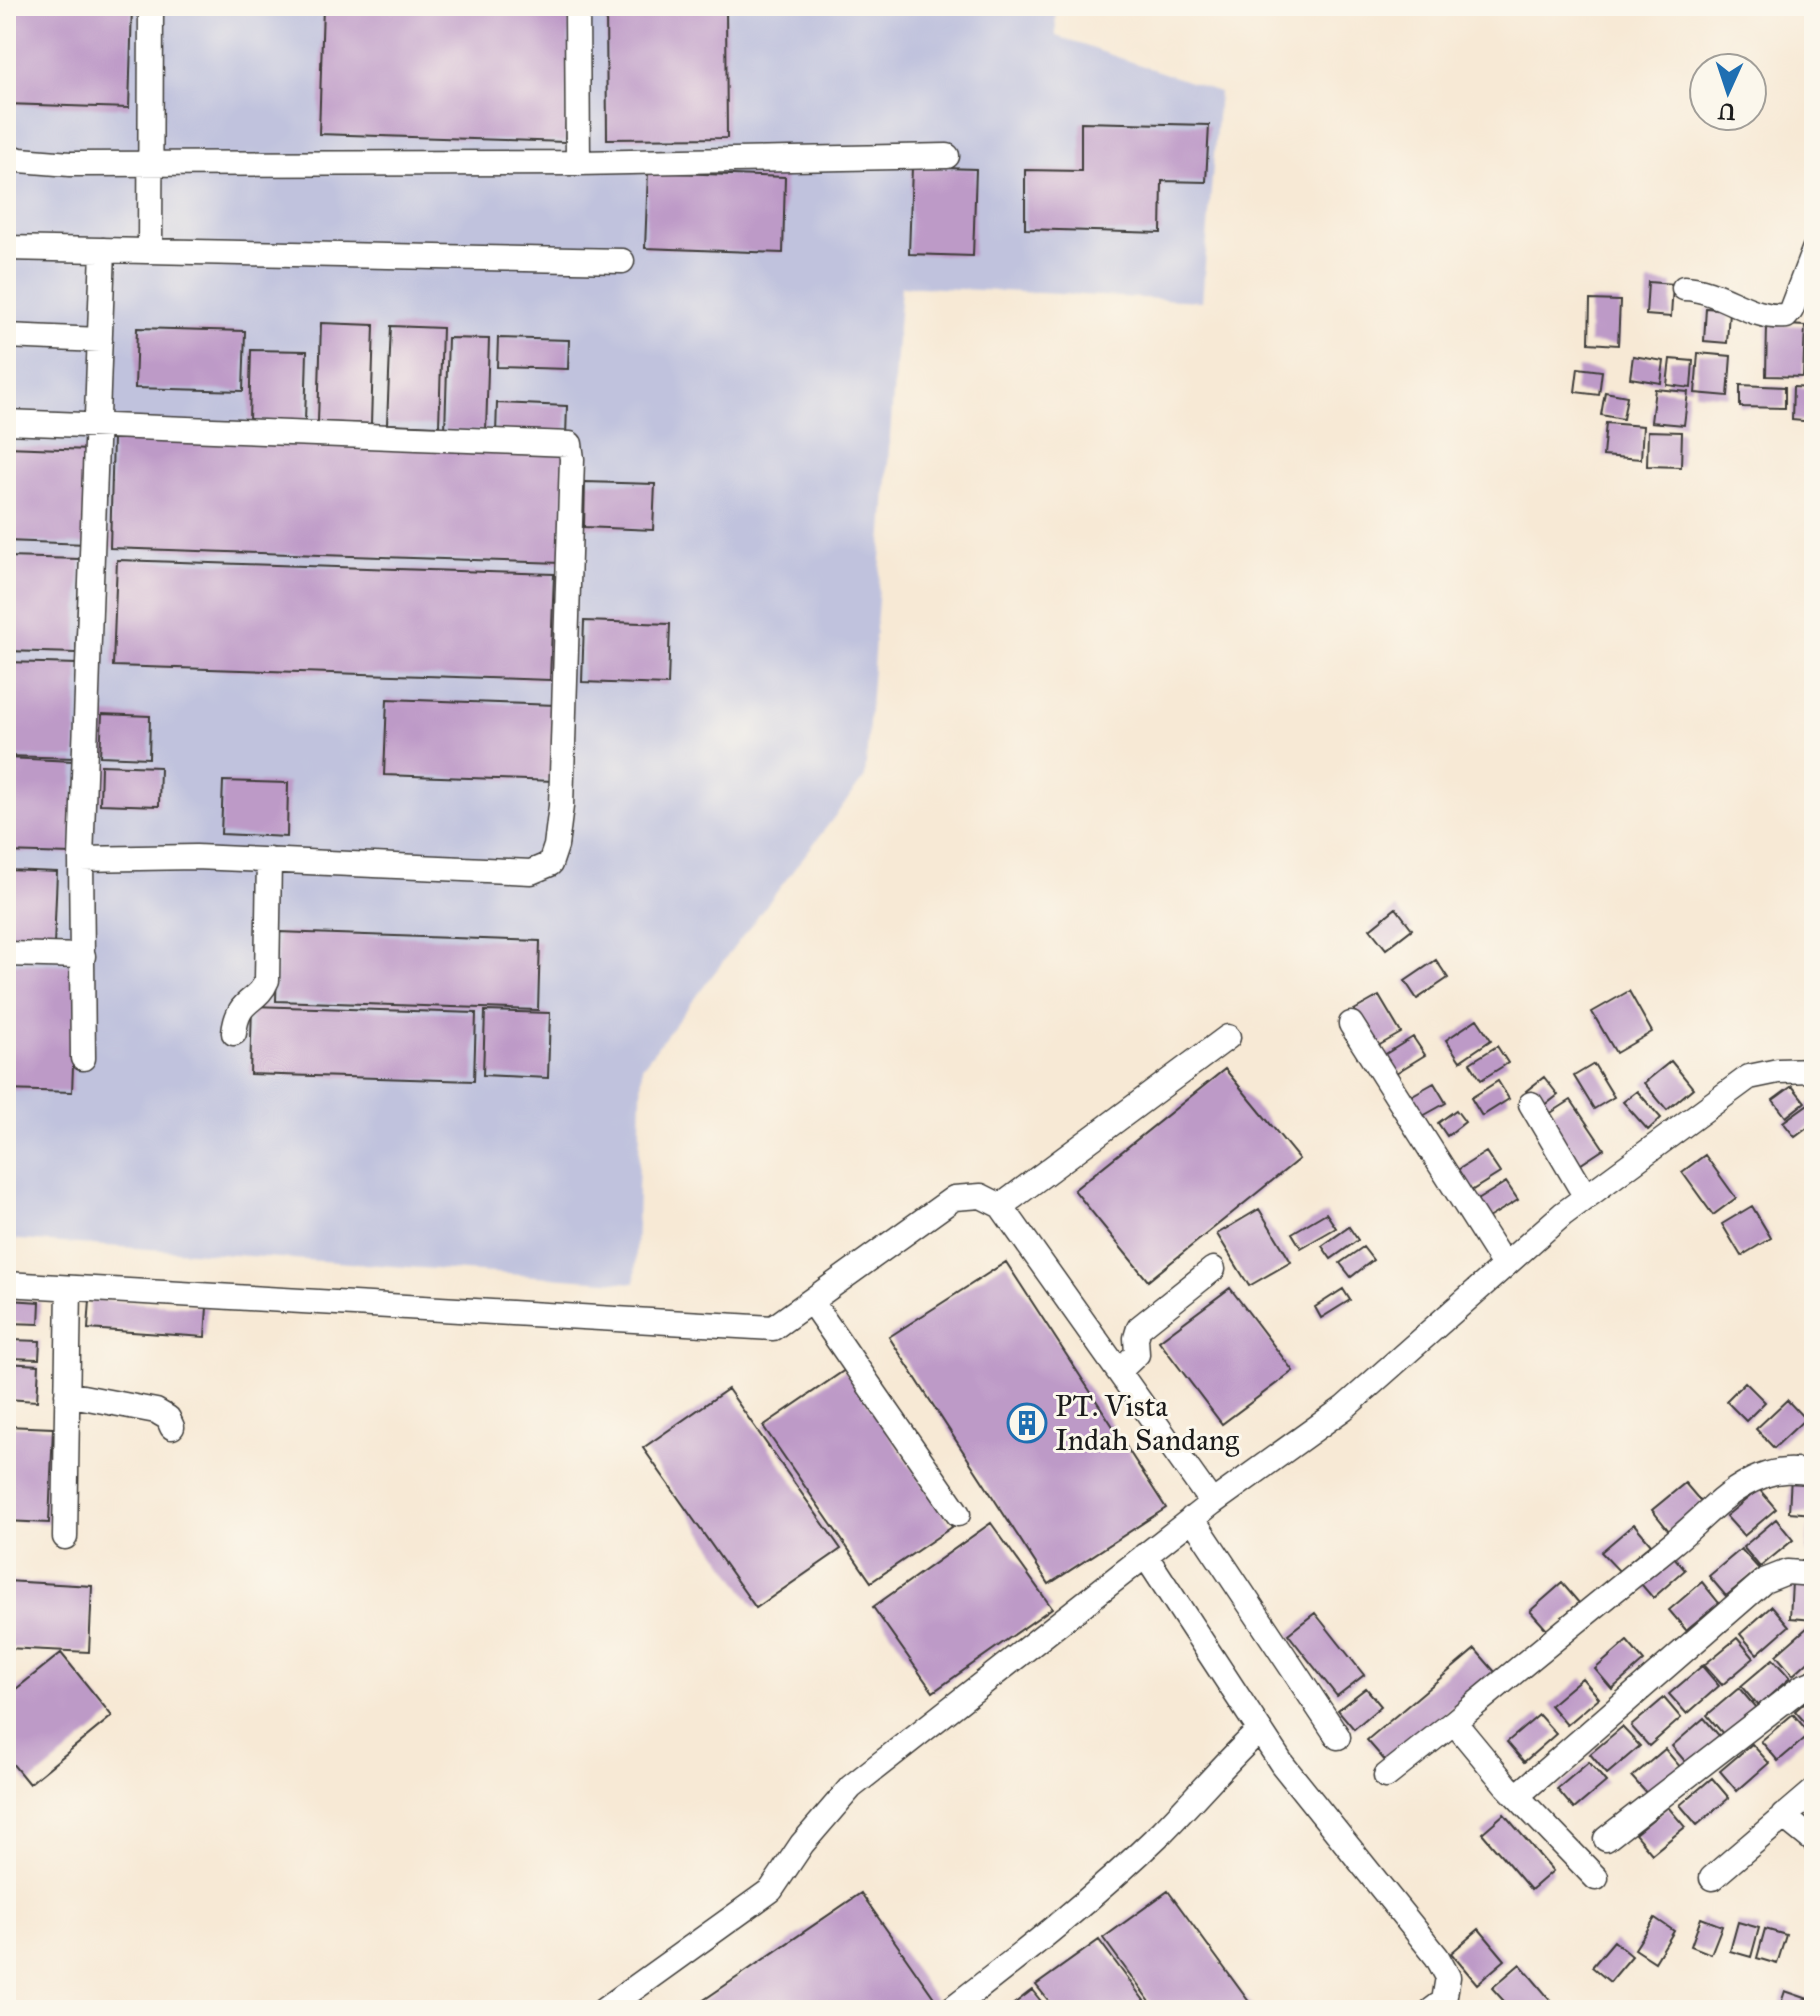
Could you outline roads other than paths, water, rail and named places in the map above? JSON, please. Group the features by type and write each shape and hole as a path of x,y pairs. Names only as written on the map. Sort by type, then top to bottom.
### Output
{"street":[{"path":"150,251 151,6"},
{"path":"577,6 578,163"},
{"path":"11,160 70,164 578,163 947,156"},
{"path":"6,248 622,261"},
{"path":"83,1058 81,859 103,250"},
{"path":"1684,288 1699,288 1724,296 1769,318 1786,316 1814,250"},
{"path":"6,336 100,340"},
{"path":"6,422 570,444 561,806 556,846 550,864 531,872 196,857 81,859"},
{"path":"234,1033 240,1008 263,988 267,980 269,860"},
{"path":"6,954 83,956"},
{"path":"1351,1024 1504,1265"},
{"path":"1001,1206 1228,1037"},
{"path":"604,2010 771,1890 802,1844 851,1787 1192,1518 1344,1408 1504,1265 1586,1197 1749,1077 1778,1071 1812,1074"},
{"path":"1531,1104 1586,1197"},
{"path":"6,1284 773,1328 954,1198 981,1196 1001,1206 1212,1503"},
{"path":"1119,1371 1137,1354 1139,1328 1213,1269"},
{"path":"65,1537 69,1288"},
{"path":"811,1301 958,1514"},
{"path":"67,1394 156,1411 168,1418 172,1427"},
{"path":"1386,1776 1733,1491 1759,1477 1787,1469 1814,1473"},
{"path":"1192,1518 1338,1737"},
{"path":"1145,1555 1282,1764 1437,1957 1448,1977 1444,2001 1432,2010"},
{"path":"1517,1796 1764,1581 1787,1572 1814,1574"},
{"path":"1606,1839 1802,1687 1814,1682"},
{"path":"1454,1722 1517,1796 1596,1878"},
{"path":"950,2010 1020,1957 1162,1831 1260,1730"},
{"path":"1712,1878 1814,1791"},
{"path":"1783,1816 1814,1841"}],"place":[{"name":"PT. Vista Indah Sandang","path":"1027,1423"}]}
